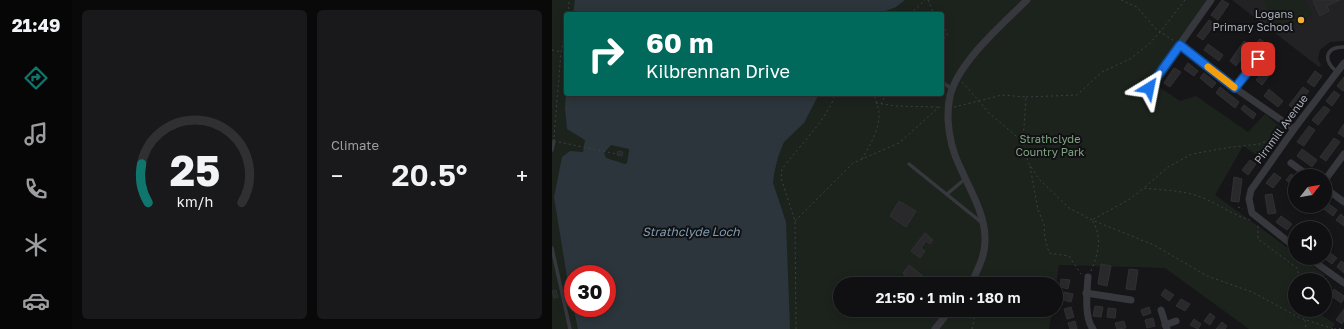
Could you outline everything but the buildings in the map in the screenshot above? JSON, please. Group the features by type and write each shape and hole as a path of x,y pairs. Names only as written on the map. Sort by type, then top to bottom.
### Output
{"street":[{"path":"974,277 983,259 985,241 984,224 959,166 953,148 949,133 948,109 952,88 963,68 1006,20 1027,0"},
{"path":"1149,88 1211,0"},
{"path":"1180,45 1235,88 1294,129"},
{"path":"1235,88 1258,59"},
{"name":"Pirnmill Avenue","path":"1263,221 1252,213 1249,199 1251,190 1336,71 1344,63"},
{"path":"1332,170 1344,154"},
{"path":"1291,163 1299,169"},
{"path":"1332,193 1344,202"},
{"path":"1263,221 1288,241"},
{"path":"1319,265 1344,283"},
{"path":"1088,279 1086,293 1089,325 1093,329"},
{"path":"1086,293 1131,300"},
{"path":"1161,310 1166,327 1176,321"},
{"path":"936,329 945,317"}],"lane":[{"path":"1336,71 1330,65 1327,57 1333,49 1344,47"},
{"path":"944,83 952,88"},
{"path":"552,150 554,141"},
{"path":"909,164 984,224"},
{"path":"947,194 965,179"},
{"path":"552,248 570,329"}],"path":[{"path":"568,12 569,0"},
{"path":"912,12 925,0"},
{"path":"928,0 933,12"},
{"path":"1121,0 1137,7 1155,28 1180,45"},
{"path":"876,103 896,106 939,107 948,109 1002,95 1026,97 1077,95 1102,72 1130,59 1149,44 1185,0"},
{"path":"944,27 948,32 948,37 944,39"},
{"path":"564,40 554,141 617,154"},
{"path":"552,50 562,52"},
{"path":"958,78 989,112 1023,141"},
{"path":"796,329 795,221 780,178 782,169 823,117 834,101 835,96"},
{"path":"861,160 874,140 879,113 874,96"},
{"path":"881,104 885,96"},
{"path":"1026,97 1023,141 1028,162 1038,178 1069,208 1092,220 1154,245 1207,276 1252,292 1304,319 1333,329 1344,328"},
{"path":"795,221 853,163 899,143 939,107"},
{"path":"1092,220 1130,199 1168,167 1192,154 1260,144 1294,129"},
{"path":"1030,166 1038,210 1044,224 1045,238 1049,252 1069,256 1083,276 1088,279 1098,255 1099,237 1092,220"},
{"path":"1144,188 1191,194 1212,202 1237,216 1251,221"},
{"path":"1263,221 1258,221 1258,238 1297,268 1298,273"},
{"path":"1332,278 1337,278"},
{"path":"972,329 975,317"},
{"path":"1304,319 1306,329"}],"shaded area":[{"name":"Logans Primary School","path":"1232,0 1344,0 1344,41 1330,42 1320,50 1318,59 1321,65 1319,67"}],"green space":[{"name":"Strathclyde Country Park","path":"552,0 1207,0 1150,81 1180,101 1196,96 1248,132 1265,114 1285,131 1264,160 1243,146 1215,195 1288,248 1288,265 1311,265 1322,273 1288,273 1288,317 1325,317 1335,324 1330,329 1249,329 1165,268 1059,265 1057,277 833,277 833,317 1051,317 1049,329 552,329"},
{"path":"1263,0 1305,0 1313,15 1280,33"}],"water":[{"path":"575,0 905,0 896,7 883,12 573,12"},
{"name":"Strathclyde Loch","path":"566,96 818,96 804,123 784,142 778,157 774,174 773,183 786,222 790,329 578,329 575,317 616,317 616,265 565,265 554,197 562,157 570,151 583,152 585,140 567,129 565,108","holes":["611,145 629,149 627,163 625,164 606,158 604,153"]}],"slow traffic":[{"path":"1208,67 1234,87"}],"place":[{"name":"Logans Primary School","path":"1301,20"}],"route":[{"path":"1149,88 1180,45 1235,88 1258,59"}]}
